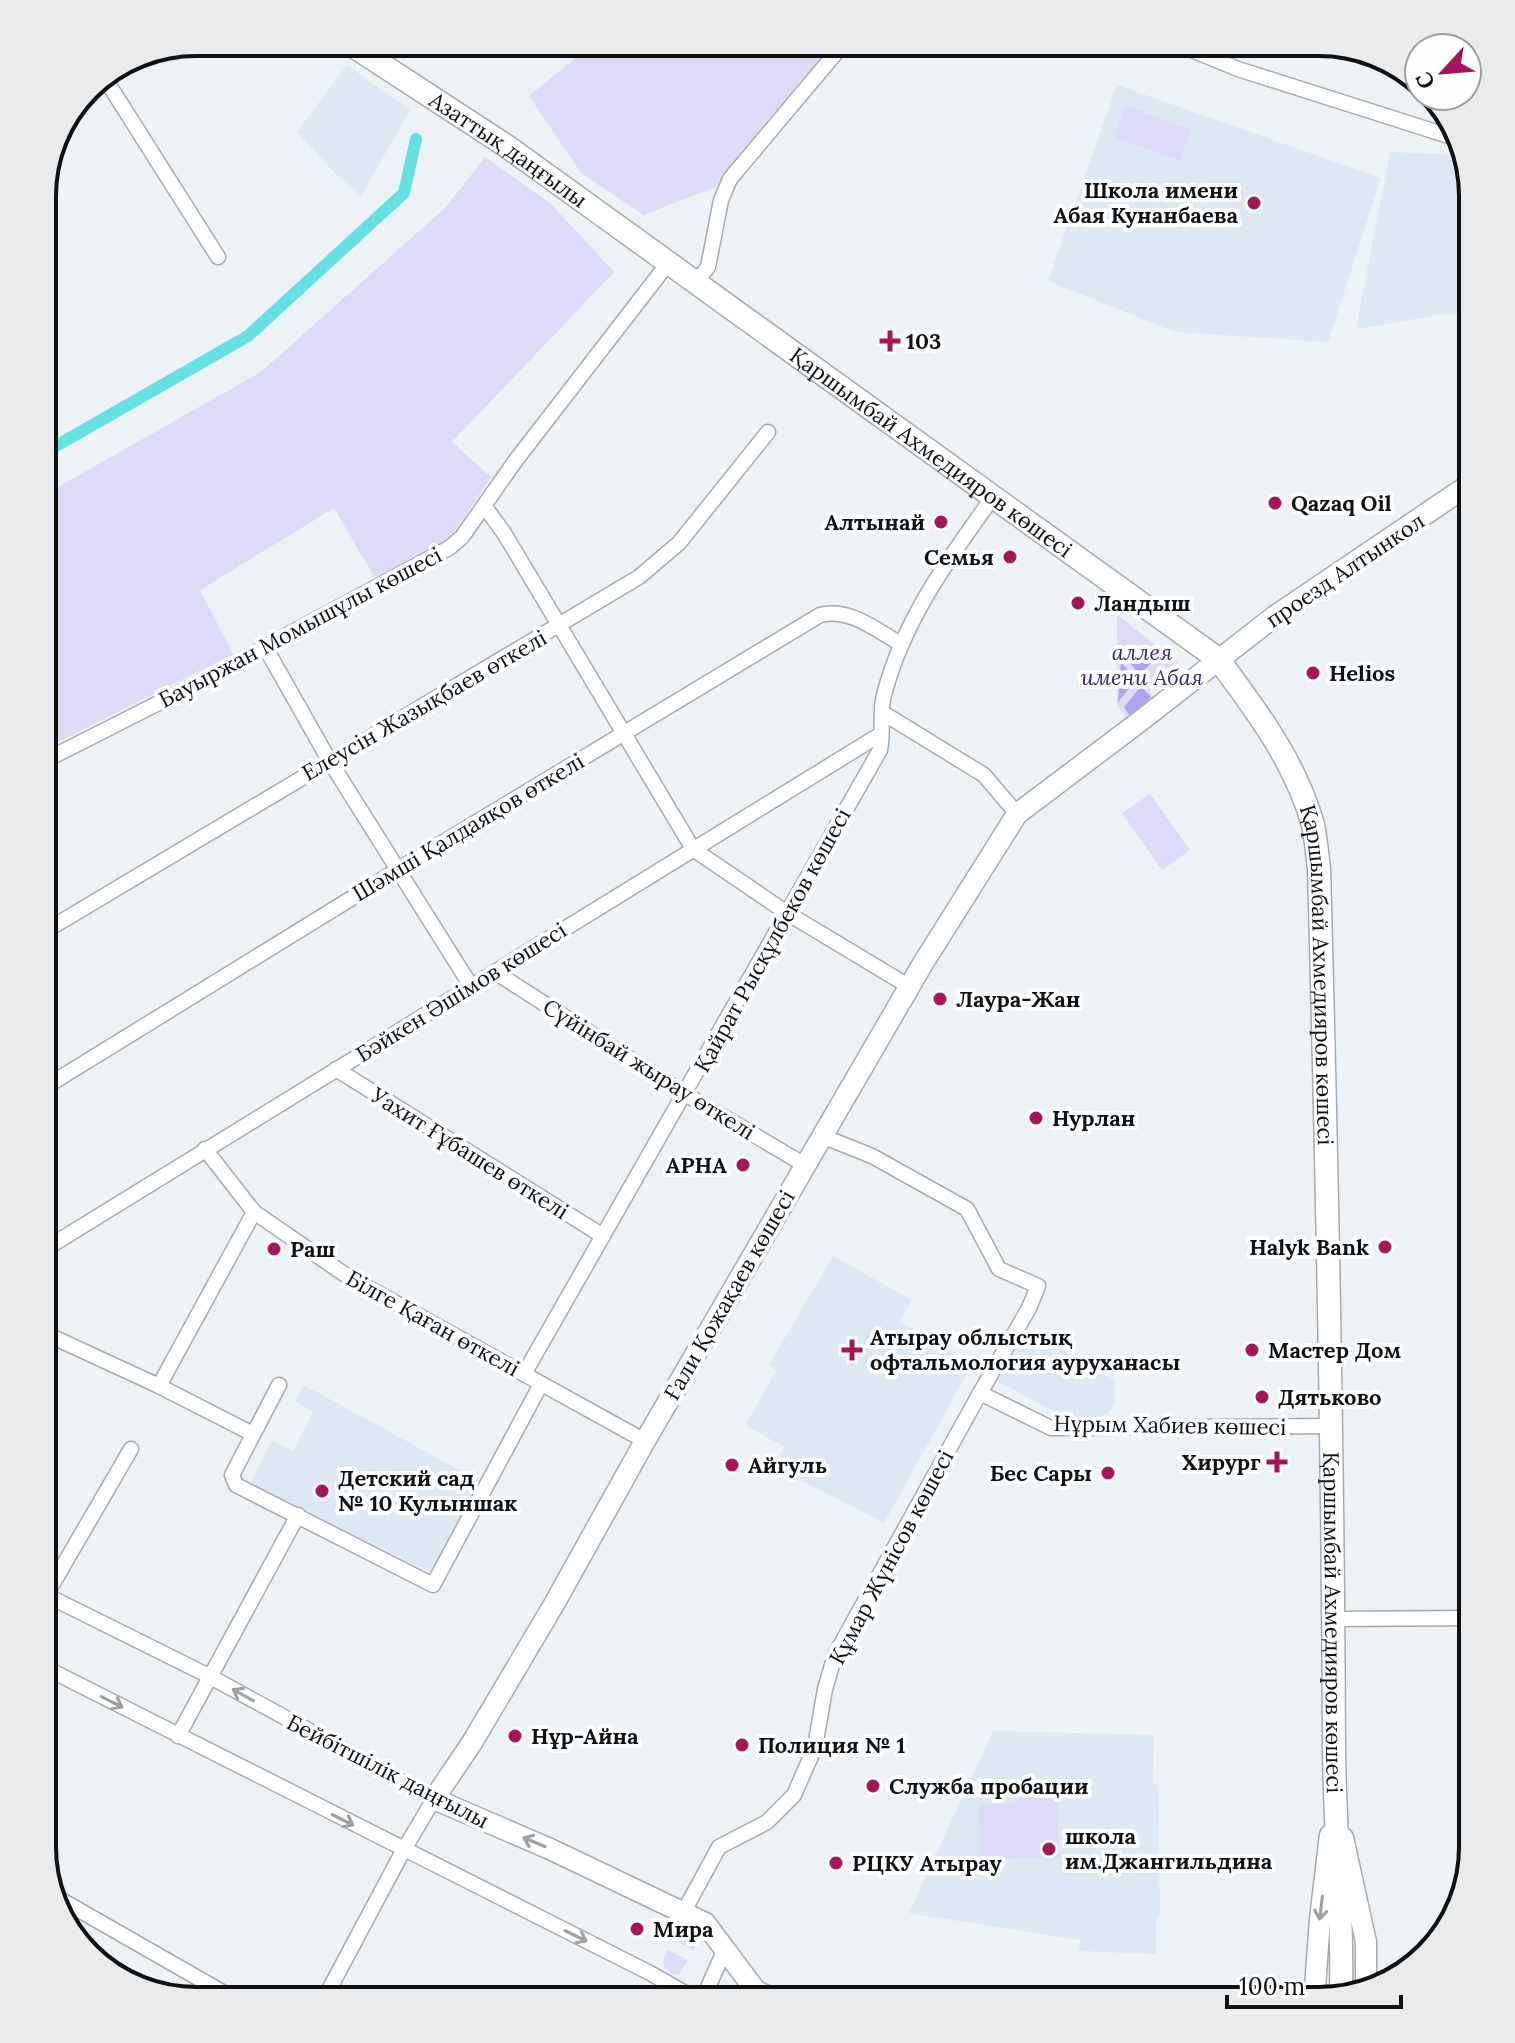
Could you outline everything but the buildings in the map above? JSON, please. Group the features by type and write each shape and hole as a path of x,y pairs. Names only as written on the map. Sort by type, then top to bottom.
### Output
{"main road":[{"name":"Азаттық даңғылы","path":"368,56 505,145 669,262"},
{"name":"Қаршымбай Ахмедияров көшесі","path":"669,262 1218,659 1260,715 1298,783 1313,827 1319,868 1331,1426 1335,1803 1341,1985"}],"street":[{"path":"696,282 708,267 721,200 730,179 833,56"},
{"path":"1206,56 1444,135"},
{"path":"110,86 218,257"},
{"name":"Бауыржан Момышұлы көшесі","path":"56,755 449,548 462,537 511,467 669,262"},
{"name":"Елеусін Жазықбаев өткелі","path":"56,925 639,577 679,543 768,432"},
{"name":"проезд Алтынкол","path":"1218,659 1275,616 1459,491"},
{"name":"Қайрат Рысқұлбеков көшесі","path":"524,1374 880,750 884,695 901,644 946,563 993,497"},
{"path":"485,507 504,533 693,849 787,913 910,987"},
{"name":"Шәмші Қалдаяқов өткелі","path":"56,1080 820,615 844,613 901,644"},
{"path":"265,647 329,760 471,986"},
{"name":"Ғали Қожақаев көшесі","path":"330,1987 403,1851 473,1741 822,1136 1017,814 1218,659"},
{"path":"883,713 984,775 1017,814"},
{"name":"Бәйкен Әшімов көшесі","path":"56,1242 881,734"},
{"name":"Сүйінбай жырау өткелі","path":"495,972 685,1094 805,1165"},
{"name":"Уахит Ғұбашев өткелі","path":"336,1069 603,1236"},
{"path":"822,1136 872,1156 967,1209 999,1269 1038,1286 1029,1308 980,1393"},
{"name":"Білге Қаған өткелі","path":"205,1149 254,1212 347,1276 645,1441"},
{"path":"159,1386 254,1212"},
{"path":"56,1338 253,1434"},
{"path":"279,1385 232,1475 236,1485 433,1585 541,1384"},
{"name":"Нұрым Хабиев көшесі","path":"980,1393 1051,1428 1331,1426"},
{"name":"Құмар Жүнісов көшесі","path":"683,1913 719,1847 767,1822 794,1795 815,1747 825,1689 835,1655 980,1393"},
{"path":"56,1575 131,1449"},
{"path":"178,1736 298,1515"},
{"name":"Бейбітшілік даңғылы","path":"56,1603 209,1676 434,1799 550,1849 705,1923 753,1987"},
{"path":"1334,1619 1459,1618"},
{"path":"56,1673 675,1987"},
{"path":"1335,1803 1363,1921 1366,1978"},
{"path":"1315,1987 1335,1803"},
{"path":"68,1904 214,1987"},
{"path":"707,1987 725,1949"}],"shaded area":[{"path":"347,65 410,110 361,196 297,132"},
{"path":"1117,85 1381,178 1328,342 1175,332 1048,281"},
{"path":"1390,152 1452,155 1459,196 1459,311 1356,329"},
{"path":"833,1256 912,1300 900,1322 973,1363 884,1523 773,1466 784,1447 745,1425 777,1370 769,1365"},
{"path":"1025,1328 1115,1380 1115,1402 1108,1414 1076,1423 997,1381"},
{"path":"304,1385 481,1482 436,1575 250,1485 272,1441 293,1451 313,1412 295,1402"},
{"name":"школа им.Джангильдина","path":"993,1731 1154,1735 1153,1784 1158,1785 1160,1915 1156,1922 1156,1954 1079,1951 1080,1940 909,1913"}],"green space":[{"path":"578,56 826,56 716,187 643,215 581,173 529,96"},
{"path":"1126,105 1191,130 1179,161 1114,137"},
{"path":"485,157 550,203 614,272 452,442 491,477 449,540 375,578 334,508 200,590 233,654 56,743 56,488 261,372 446,207"},
{"name":"аллея имени Абая","path":"1117,615 1178,662 1149,692 1153,696 1129,719 1117,705"},
{"path":"1154,645 1162,651 1140,675 1128,661"},
{"path":"1121,662 1136,680 1118,702"},
{"path":"1141,686 1151,697 1130,716 1124,707"},
{"path":"1150,794 1190,850 1162,870 1122,813"},
{"path":"1057,1788 1059,1858 980,1859 979,1805 1015,1804 1015,1789"},
{"path":"685,1926 695,1928 699,1934 694,1950 674,1940 679,1929"},
{"path":"668,1950 688,1960 679,1974 672,1974 664,1967"}],"waterway":[{"path":"56,446 248,336 404,193 416,139"}],"place":[{"name":"Школа имени Абая Кунанбаева","path":"1254,203"},
{"name":"103","path":"890,341"},
{"name":"Qazaq Oil","path":"1275,503"},
{"name":"Алтынай","path":"941,522"},
{"name":"Семья","path":"1010,557"},
{"name":"Ландыш","path":"1078,603"},
{"name":"Helios","path":"1313,673"},
{"name":"Лаура-Жан","path":"940,999"},
{"name":"Нурлан","path":"1036,1118"},
{"name":"АРНА","path":"743,1165"},
{"name":"Halyk Bank","path":"1385,1247"},
{"name":"Раш","path":"274,1249"},
{"name":"Атырау облыстық офтальмология ауруханасы","path":"852,1350"},
{"name":"Мастер Дом","path":"1252,1350"},
{"name":"Дятьково","path":"1262,1397"},
{"name":"Хирург","path":"1277,1462"},
{"name":"Айгуль","path":"732,1465"},
{"name":"Бес Сары","path":"1108,1473"},
{"name":"Детский сад № 10 Кулыншак","path":"322,1491"},
{"name":"Нұр-Айна","path":"515,1736"},
{"name":"Полиция № 1","path":"742,1745"},
{"name":"Служба пробации","path":"873,1786"},
{"name":"школа им.Джангильдина","path":"1049,1849"},
{"name":"РЦКУ Атырау","path":"836,1863"},
{"name":"Мира","path":"637,1929"}]}
